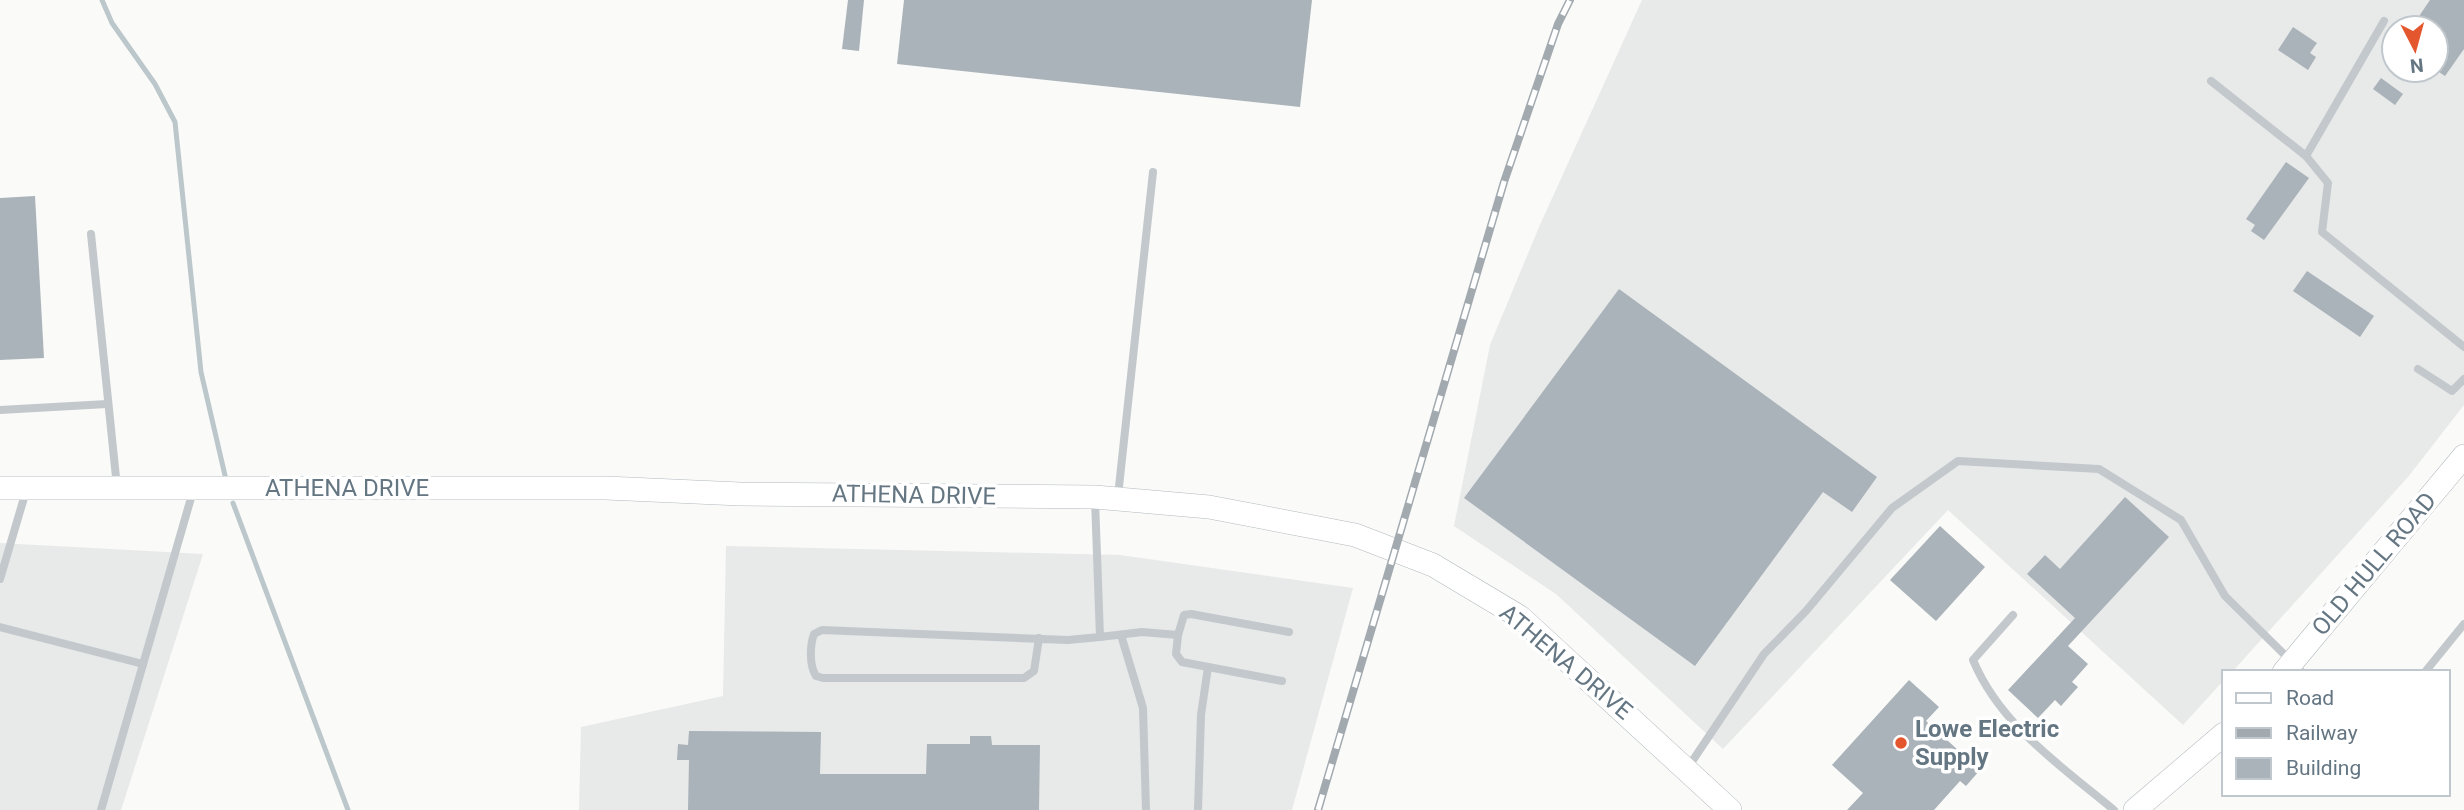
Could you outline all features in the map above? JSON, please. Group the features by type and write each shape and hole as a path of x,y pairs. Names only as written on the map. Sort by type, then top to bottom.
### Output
{"street":[{"name":"OLD HULL ROAD","path":"2293,669 2464,456"},
{"name":"ATHENA DRIVE","path":"0,488 606,488 740,494 1106,498 1209,507 1356,535 1433,565 1520,617 1730,810"},
{"path":"2135,810 2222,736"}],"lane":[{"path":"2306,156 2380,28"},
{"path":"2211,81 2306,156 2329,183 2322,232 2464,347"},
{"path":"1100,637 1106,498 1153,172"},
{"path":"91,234 117,487"},
{"path":"2418,369 2452,391 2464,379"},
{"path":"0,410 107,404"},
{"path":"1687,769 1765,654 1806,611 1892,508 1958,461 2099,468 2181,520 2225,596 2293,669"},
{"path":"0,579 27,488"},
{"path":"102,810 194,488"},
{"path":"1282,681 1177,659 1178,635 1184,615 1191,614 1289,632"},
{"path":"2013,615 1973,660 1984,687 2017,728 2114,810"},
{"path":"2428,670 2464,624"},
{"path":"0,626 144,664"},
{"path":"1039,638 1034,671 1024,678 823,678 816,676 812,669 812,639 814,634 822,631 1039,638 1100,637 1142,632 1178,635"},
{"path":"1121,635 1143,708 1146,810"},
{"path":"1198,810 1201,715 1208,667"}],"shaded area":[{"path":"1642,0 2464,0 2464,405 2408,477 2234,670 2222,670 2222,682 2183,725 1948,510 1723,749 1556,594 1454,526 1490,345 1539,227"},
{"path":"0,543 203,554 121,810 0,810"},
{"path":"726,546 1120,555 1353,588 1292,810 579,810 581,727 723,696"}],"building":[{"path":"848,0 864,0 859,51 842,49"},
{"path":"904,0 1312,0 1300,107 897,64"},
{"path":"2430,0 2464,0 2464,49 2450,69 2450,14 2420,14"},
{"path":"2293,27 2317,43 2310,53 2316,57 2308,70 2278,50"},
{"path":"2380,79 2380,84 2389,84 2403,94 2395,105 2373,89"},
{"path":"2286,162 2309,178 2264,240 2251,231 2255,225 2246,219"},
{"path":"35,196 44,358 0,360 0,198"},
{"path":"2307,271 2374,316 2360,337 2293,291"},
{"path":"1619,289 1877,477 1852,512 1823,492 1695,666 1464,498"},
{"path":"2125,497 2169,537 2068,646 2088,664 2072,682 2078,687 2061,706 2055,700 2038,718 2008,690 2075,618 2027,574 2045,555 2060,569"},
{"path":"1940,526 1985,567 1936,621 1890,580"},
{"name":"Lowe Electric Supply","path":"1909,680 1939,707 1926,721 1980,770 1966,786 1960,781 1934,810 1847,810 1863,793 1832,765"},
{"path":"689,731 821,732 820,774 926,774 927,744 970,744 970,736 991,736 992,745 1040,745 1039,810 688,810 689,760 677,760 678,744 688,745"}],"waterway":[{"path":"102,0 112,23 155,84 175,122 201,372 227,484"},
{"path":"233,503 348,810"}],"railway":[{"path":"1318,810 1504,182 1558,24 1570,0"}],"place":[{"name":"Lowe Electric Supply","path":"1901,743"}]}
